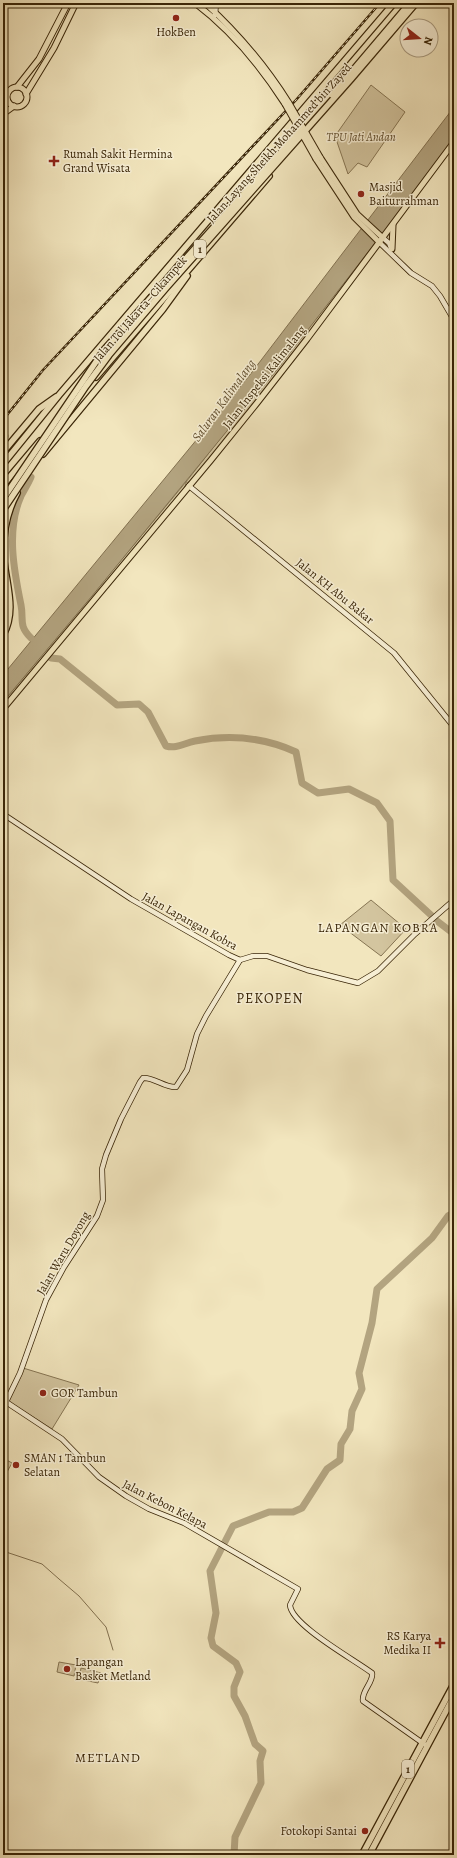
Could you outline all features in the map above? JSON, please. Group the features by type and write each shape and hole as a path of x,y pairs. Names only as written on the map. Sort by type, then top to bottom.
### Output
{"highway":[{"name":"Jalan Tol Jakarta–Cikampek","path":"3,464 59,395 394,3"},
{"name":"Jalan Layang Sheikh Mohammed bin Zayed","path":"3,499 104,350 334,93 410,3"},
{"name":"Jalan Tol Jakarta–Cikampek","path":"3,485 417,3"},
{"name":"Jalan Layang Sheikh Mohammed bin Zayed","path":"3,510 86,386 110,355 166,288 417,3"},
{"path":"3,635 8,624 10,612 4,561 4,530 6,518 19,488 37,461 163,309 219,234"},
{"path":"3,452 39,409 46,402 59,395"},
{"path":"3,603 3,622"},
{"name":"1","path":"369,1855 454,1684"},
{"name":"1","path":"362,1855 424,1745 454,1696"}],"main road":[{"path":"68,3 39,58 17,87 9,90 5,102 14,106 19,106 24,103 26,94 54,48 76,3"},
{"path":"195,3 215,16"},
{"path":"205,3 255,60 287,103 334,187 363,224 381,239"},
{"path":"65,10 71,14"},
{"path":"17,87 22,89 26,94"},
{"path":"3,114 14,106"},
{"name":"Jalan Inspeksi Kalimalang","path":"3,709 189,486 307,339 454,142"},
{"path":"392,252 393,225"}],"street":[{"path":"215,16 216,3"},
{"path":"381,239 411,273 432,286 443,300 454,320"},
{"name":"Jalan KH Abu Bakar","path":"189,486 394,653 454,727"},
{"name":"Jalan Lapangan Kobra","path":"3,814 131,899 240,960 252,956 267,956 307,970 358,983 378,970 415,934 454,900"},
{"name":"Jalan Waru Doyong","path":"5,1401 20,1373 45,1303 64,1267 97,1216 103,1200 102,1169 106,1155 121,1119 140,1082 145,1078 168,1086 176,1087 187,1070 197,1034 206,1016 240,960"},
{"name":"Jalan Kebon Kelapa","path":"5,1401 62,1439 103,1480 126,1496 149,1509 184,1523 298,1589 290,1608 297,1617 328,1644 372,1673 372,1677 362,1697 363,1700 424,1745"}],"green space":[{"name":"TPU Jati Andan","path":"371,85 405,112 367,167 358,163 348,174 335,136"},
{"path":"454,139 454,142 393,225 391,254 380,243 381,235"},
{"path":"377,240 380,243 195,479 186,483 183,494 3,709 3,702 186,482"},
{"name":"LAPANGAN KOBRA","path":"371,900 406,929 381,956 340,925"},
{"name":"GOR Tambun","path":"23,1368 79,1385 52,1429 8,1401"},
{"path":"3,1458 12,1463 7,1472 3,1470"},
{"name":"Lapangan Basket Metland","path":"59,1662 76,1665 74,1676 57,1672"},
{"path":"81,1668 101,1673 98,1683 79,1679"}],"shaded area":[{"path":"454,107 454,139 396,216 276,371 92,596 3,702 3,675 249,376"}],"waterway":[{"path":"31,477 16,509 13,536 14,565 22,610 22,622 24,629 31,638"},
{"path":"51,658 60,659 117,705 139,704 148,712 166,746 170,747 195,741 234,737 271,743 296,752 302,783 318,793 349,789 377,803 390,821 393,880 432,916"},
{"path":"437,921 454,934"},
{"path":"234,1855 235,1837 261,1783 260,1761 263,1751 255,1744 245,1716 234,1696 234,1687 240,1672 236,1663 213,1646 211,1638 216,1613 210,1571 233,1526 269,1512 293,1512 302,1508 327,1469 340,1460 341,1444 350,1429 352,1411 362,1389 359,1373 372,1323 377,1289 432,1238 448,1216 454,1213"},
{"path":"3,1551 42,1564 79,1596 106,1627 113,1650"}],"railway":[{"path":"3,420 43,370 296,100 380,3"}],"place":[{"name":"HokBen","path":"176,18"},
{"name":"Rumah Sakit Hermina Grand Wisata","path":"54,161"},
{"name":"Masjid Baiturrahman","path":"361,194"},
{"name":"GOR Tambun","path":"43,1393"},
{"name":"SMAN 1 Tambun Selatan","path":"16,1465"},
{"name":"RS Karya Medika II","path":"440,1643"},
{"name":"Lapangan Basket Metland","path":"67,1669"},
{"name":"Fotokopi Santai","path":"365,1831"}],"district":[{"name":"LAPANGAN KOBRA","path":"378,927"},
{"name":"PEKOPEN","path":"270,998"},
{"name":"METLAND","path":"108,1757"}],"water label":[{"name":"Saluran Kalimalang","path":"223,400"}]}
